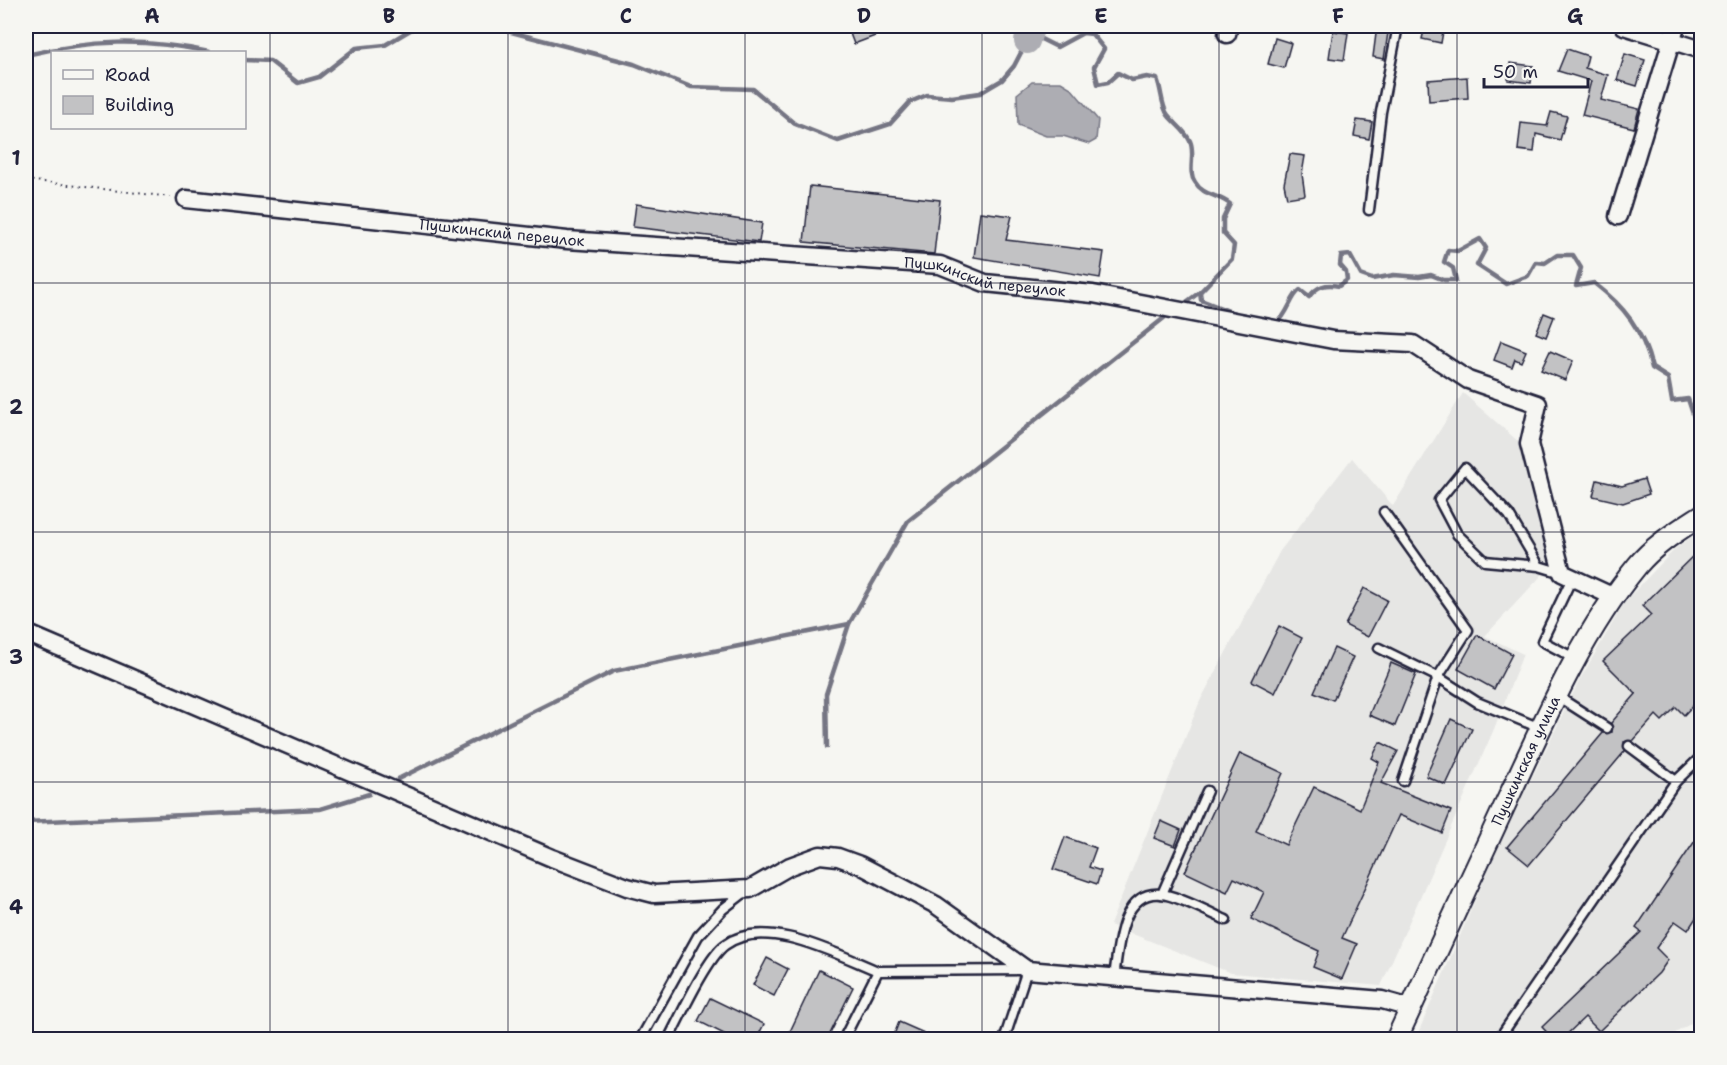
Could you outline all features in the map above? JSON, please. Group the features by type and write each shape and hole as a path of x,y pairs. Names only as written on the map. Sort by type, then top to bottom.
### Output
{"street":[{"path":"1624,26 1674,33 1701,50"},
{"path":"1618,216 1674,33"},
{"name":"Пушкинский переулок","path":"186,199 567,240 940,265 985,283 1093,294 1333,340 1413,345 1468,380 1538,404 1529,444 1567,576"},
{"name":"Пушкинская улица","path":"1396,1040 1540,728 1576,659 1614,597 1639,563 1701,515"},
{"path":"1567,576 1614,597"},
{"path":"26,633 530,849 627,887 654,894 750,889 790,866 820,855 838,857 860,865 936,905 1027,970 1382,1000 1411,1008"}],"lane":[{"path":"1369,210 1381,112 1398,26"},
{"path":"1539,566 1509,515 1465,468 1439,500 1457,534 1485,561 1539,566 1567,576 1542,640 1576,659"},
{"path":"1384,512 1468,630 1438,677 1404,781"},
{"path":"1379,648 1438,677 1477,702 1540,728"},
{"path":"1557,696 1607,728"},
{"path":"1629,746 1676,781"},
{"path":"1498,1040 1676,781 1701,756"},
{"path":"1162,894 1207,791"},
{"path":"640,1040 698,936 723,909 750,889"},
{"path":"1114,978 1121,930 1129,911 1144,896 1162,894 1226,920"},
{"path":"668,1040 713,960 724,945 740,937 776,936 805,942 878,971 1027,970 1004,1040"},
{"path":"843,1040 878,971"}],"path":[{"path":"26,180 186,199"}],"shaded area":[{"path":"1032,82 1061,82 1071,88 1098,120 1096,140 1089,144 1063,136 1046,136 1018,125 1017,94"},
{"path":"1463,393 1520,443 1552,545 1542,575 1485,636 1523,654 1494,729 1381,986 1231,973 1110,925 1200,701 1280,551 1352,458 1393,506"},
{"path":"1701,530 1701,1017 1666,1039 1415,1040 1499,845 1580,679 1626,600 1675,549"}],"building":[{"path":"871,26 875,36 854,44 849,31"},
{"path":"1377,26 1389,26 1384,59 1373,57"},
{"path":"1425,26 1444,26 1441,43 1422,39"},
{"path":"1333,31 1348,33 1344,60 1329,58"},
{"path":"1275,38 1291,43 1284,68 1268,64"},
{"path":"1567,49 1588,56 1585,68 1608,75 1601,100 1639,109 1634,128 1582,115 1591,81 1558,71"},
{"path":"1625,54 1645,60 1637,86 1617,80"},
{"path":"1510,63 1533,66 1531,83 1508,80"},
{"path":"1467,77 1468,98 1429,101 1428,80"},
{"path":"1551,112 1567,116 1560,140 1536,134 1534,152 1518,150 1521,123 1547,126"},
{"path":"1357,120 1372,122 1369,139 1354,136"},
{"path":"1290,154 1305,156 1302,174 1305,195 1287,198 1284,184"},
{"path":"810,186 940,200 934,254 804,242"},
{"path":"636,204 762,223 759,242 633,227"},
{"path":"980,212 1012,216 1006,240 1104,252 1100,278 974,257"},
{"path":"1544,313 1554,317 1546,337 1536,333"},
{"path":"1501,341 1526,351 1521,362 1515,359 1512,367 1494,360"},
{"path":"1550,351 1573,361 1565,380 1541,370"},
{"path":"1644,479 1649,494 1623,503 1593,496 1597,480 1622,486"},
{"path":"1701,548 1701,697 1684,715 1676,707 1662,721 1656,715 1633,741 1624,742 1625,751 1529,865 1507,847 1603,733 1612,732 1611,723 1636,694 1603,661 1651,615 1642,606"},
{"path":"1364,588 1387,600 1368,637 1345,625"},
{"path":"1279,626 1302,638 1275,693 1252,681"},
{"path":"1477,635 1512,654 1494,689 1458,669"},
{"path":"1334,648 1353,657 1333,700 1314,692"},
{"path":"1391,663 1416,674 1395,726 1369,715"},
{"path":"1451,719 1472,729 1446,785 1426,776"},
{"path":"1380,742 1398,751 1381,783 1451,811 1442,833 1399,815 1342,938 1357,944 1342,979 1313,967 1319,951 1251,919 1264,892 1234,878 1227,892 1185,872 1240,753 1283,773 1256,831 1286,845 1314,787 1360,809 1379,762 1372,758"},
{"path":"1161,821 1181,830 1175,846 1154,838"},
{"path":"1701,832 1701,910 1688,930 1675,921 1656,948 1668,960 1659,973 1599,1031 1585,1017 1561,1040 1554,1040 1542,1027 1641,932 1636,928"},
{"path":"1065,837 1096,848 1089,867 1101,871 1097,884 1053,869"},
{"path":"767,958 788,969 774,996 753,985"},
{"path":"819,970 853,987 827,1040 786,1040"},
{"path":"710,998 764,1024 756,1040 736,1040 698,1021"},
{"path":"899,1022 940,1040 892,1040"}],"waterway":[{"path":"246,60 270,61 298,83 319,77 356,48 385,45 417,26"},
{"path":"488,26 634,64 691,87 753,89 795,124 838,141 890,124 910,102 927,95 952,97 980,93 1002,80 1014,66 1027,41 1039,38 1057,47 1083,33 1092,34 1104,49 1094,67 1098,84 1108,82 1118,73 1132,80 1147,77 1157,79 1166,111 1192,146 1192,173 1195,182 1202,190 1230,204 1223,219 1223,233 1234,245 1232,259 1200,292 1201,300 1234,313"},
{"path":"1027,41 1032,26"},
{"path":"26,55 73,46 118,43 162,44 204,51"},
{"path":"1276,324 1300,290 1309,297 1322,286 1339,286 1347,280 1346,272 1340,265 1341,256 1350,255 1361,275 1372,279 1394,275 1419,277 1431,275 1444,280 1456,280 1453,268 1444,262 1448,250 1458,251 1480,239 1486,248 1477,265 1506,284 1528,276 1536,262 1545,263 1557,255 1573,255 1581,268 1576,286 1594,283 1623,310 1638,330 1652,368 1668,378 1672,401 1688,399 1695,420 1702,423"},
{"path":"1181,306 1200,292"},
{"path":"398,779 614,671 849,624 908,521 1164,318"},
{"path":"827,747 826,694 849,624"},
{"path":"26,822 320,809 369,794"}]}
